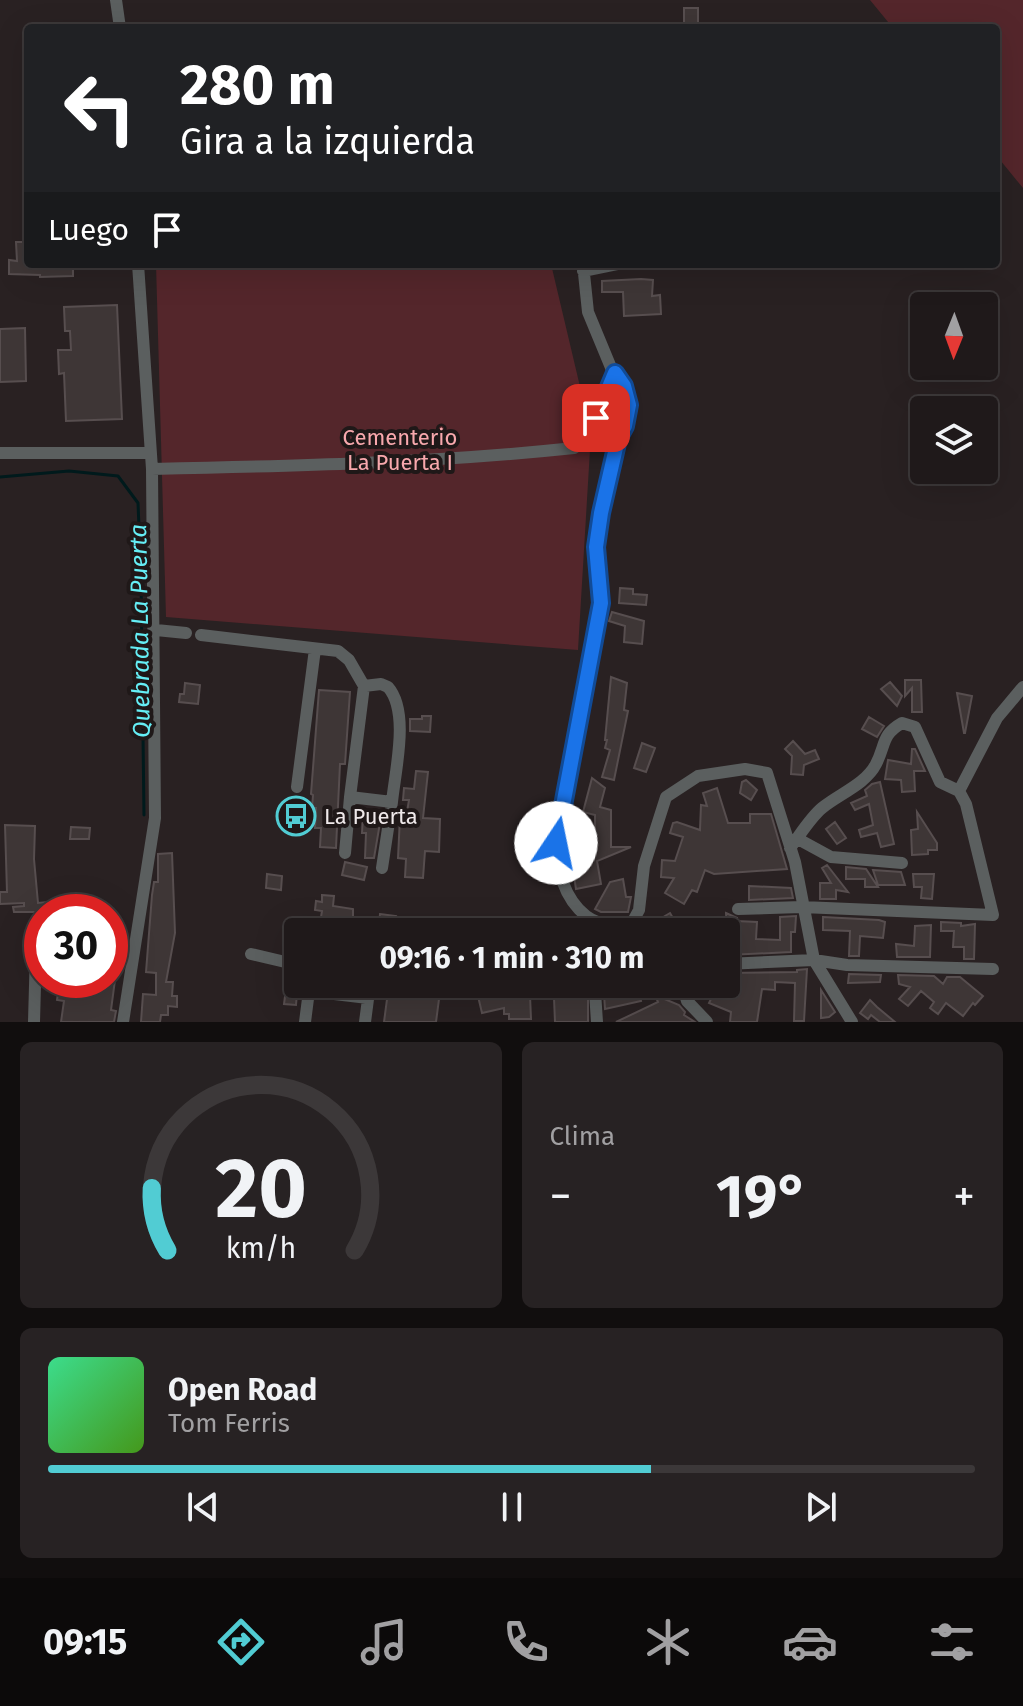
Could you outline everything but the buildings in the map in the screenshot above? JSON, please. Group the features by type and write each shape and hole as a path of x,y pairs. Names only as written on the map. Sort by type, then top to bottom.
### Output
{"street":[{"path":"116,0 119,24"},
{"path":"123,1022 155,818 156,630 152,469 138,268"},
{"path":"583,268 588,312 599,343 624,386 629,405 601,513 596,547 601,603 556,843 557,866 565,890 590,918"},
{"path":"152,469 458,459 574,448 586,440 615,373"},
{"path":"0,453 150,453"},
{"path":"156,630 186,633"},
{"path":"201,635 338,651 349,660 364,686 345,853"},
{"path":"297,787 315,649"},
{"path":"364,686 381,684 388,687 399,710 400,729 382,868"},
{"path":"959,791 997,718 1023,687"},
{"path":"738,909 802,907 993,915 972,821 959,791 940,782 915,727 902,723 890,730 876,764 867,776 820,809 794,843"},
{"path":"635,918 639,910 644,866 666,797 698,776 745,769 767,773 794,843 802,907 814,960 852,1022"},
{"path":"350,797 392,802"},
{"path":"794,843 831,857 902,863"},
{"path":"251,954 284,962"},
{"path":"740,963 814,960 847,965 993,969"},
{"path":"34,1022 35,998"},
{"path":"305,1022 309,998"},
{"path":"365,1022 368,998"},
{"path":"595,998 597,1022"},
{"path":"686,998 707,1022"}],"green space":[{"path":"870,0 1023,0 1023,188 1000,160 1000,24 890,24"},
{"name":"Cementerio La Puerta I","path":"156,268 552,268 591,433 578,650 166,617"}],"waterway":[{"name":"Quebrada La Puerta","path":"0,477 69,471 118,476 138,503 144,815"}],"place":[{"name":"La Puerta","path":"296,816"}],"route":[{"path":"556,843 601,603 596,547 601,513 629,405 624,386 615,373 596,418"}]}
